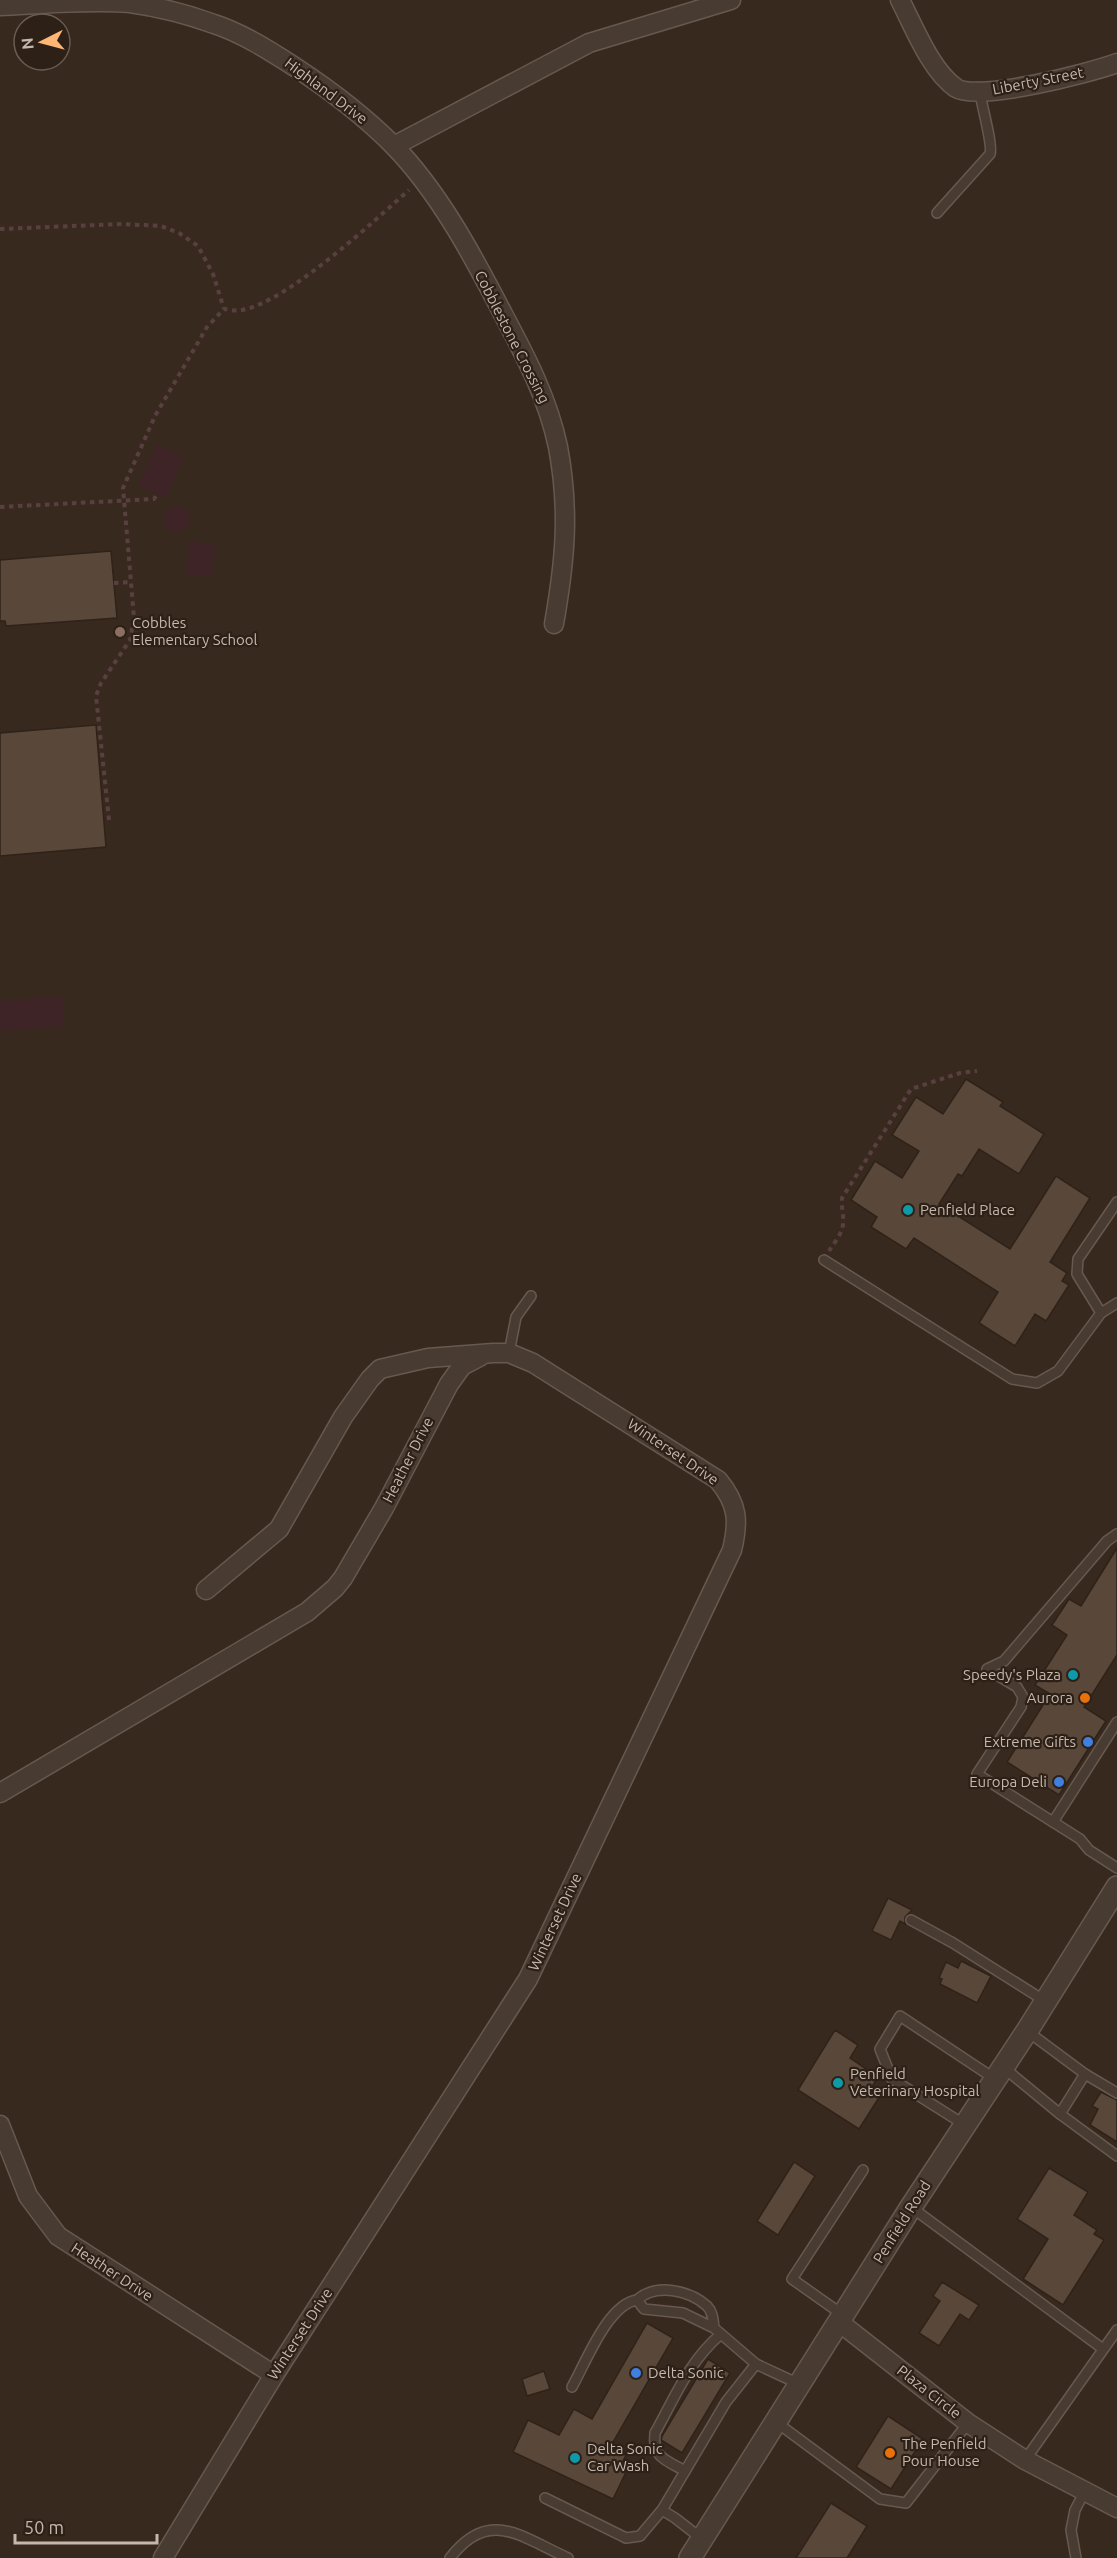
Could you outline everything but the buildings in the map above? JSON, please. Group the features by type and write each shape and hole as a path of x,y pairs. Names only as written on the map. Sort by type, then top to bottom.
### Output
{"street":[{"path":"394,146 589,44 731,0"},
{"name":"Liberty Street","path":"900,0 939,73 957,88 968,93 1016,88 1117,63"},
{"name":"Highland Drive","path":"0,6 79,2 129,3 171,10 217,25 280,57 315,80 353,108 394,146"},
{"name":"Cobblestone Crossing","path":"394,146 440,206 492,293 548,406 558,448 566,500 565,561 554,624"},
{"path":"206,1590 279,1528 343,1417 370,1379 380,1369 428,1358 501,1353"},
{"name":"Heather Drive","path":"0,1793 307,1612 335,1588 384,1508 449,1384 462,1366 476,1358 501,1353"},
{"name":"Winterset Drive","path":"163,2558 274,2375 528,1979 732,1550 737,1530 735,1510 730,1494 718,1480 533,1363 501,1353"},
{"name":"Penfield Road","path":"690,2558 911,2207 1027,2031 1117,1887"},
{"name":"Heather Drive","path":"0,2125 28,2196 58,2236 274,2375"},
{"name":"Plaza Circle","path":"841,2318 968,2423 1025,2460 1117,2508"}],"lane":[{"path":"938,213 990,154 992,147 980,93"},
{"path":"1101,1313 1077,1274 1078,1259 1117,1202"},
{"path":"824,1260 1012,1379 1037,1383 1058,1371 1101,1313 1117,1304"},
{"path":"501,1353 516,1317 531,1296"},
{"path":"1117,1534 1107,1541 1004,1661 987,1668 1017,1687 1023,1697 1021,1707 977,1774 1080,1839 1089,1850 1117,1868"},
{"path":"1053,1822 1117,1722"},
{"path":"911,1920 953,1943 1045,2001"},
{"path":"965,2125 892,2079 880,2049 900,2016 999,2073 1117,2156"},
{"path":"1027,2031 1085,2074 1117,2093"},
{"path":"1060,2114 1085,2074"},
{"path":"841,2318 792,2279 862,2170"},
{"path":"911,2207 1103,2349"},
{"path":"573,2387 613,2313 629,2301 637,2300 646,2292 660,2289 683,2293 708,2306 717,2331"},
{"path":"637,2300 644,2309 684,2313 717,2331 756,2364 799,2384"},
{"path":"1025,2460 1117,2330"},
{"path":"685,2471 658,2456 653,2445 655,2433 694,2362 717,2331"},
{"path":"545,2498 626,2538 640,2536 662,2510 726,2402 756,2364"},
{"path":"776,2422 879,2499 906,2503 968,2423"},
{"path":"1076,2558 1071,2530 1076,2510 1085,2491"},
{"path":"662,2510 702,2539"},
{"path":"450,2558 475,2535 489,2528 501,2529 568,2558"}],"path":[{"path":"224,309 241,311 272,299 330,257 421,180"},
{"path":"0,229 122,224 161,226 179,233 198,246 213,274 224,309"},
{"path":"109,820 96,696 101,682 130,640 134,618 123,488 155,417 207,327 224,309"},
{"path":"0,507 154,499 157,494"},
{"path":"114,583 132,582"},
{"path":"824,1260 841,1231 844,1221 840,1210 842,1198 911,1089 960,1073 977,1071"}],"shaded area":[{"path":"156,444 184,456 166,498 138,486"},
{"path":"177,506 186,510 190,519 186,528 177,532 168,528 164,519 168,510"},
{"path":"190,541 216,545 211,577 185,573"},
{"path":"62,996 65,1026 0,1031 0,1001"}],"place":[{"name":"Cobbles Elementary School","path":"120,632"},
{"name":"Penfield Place","path":"908,1210"},
{"name":"Speedy's Plaza","path":"1073,1675"},
{"name":"Aurora","path":"1085,1698"},
{"name":"Extreme Gifts","path":"1088,1742"},
{"name":"Europa Deli","path":"1059,1782"},
{"name":"Penfield Veterinary Hospital","path":"838,2083"},
{"name":"Delta Sonic","path":"636,2373"},
{"name":"The Penfield Pour House","path":"890,2453"},
{"name":"Delta Sonic Car Wash","path":"575,2458"}]}
